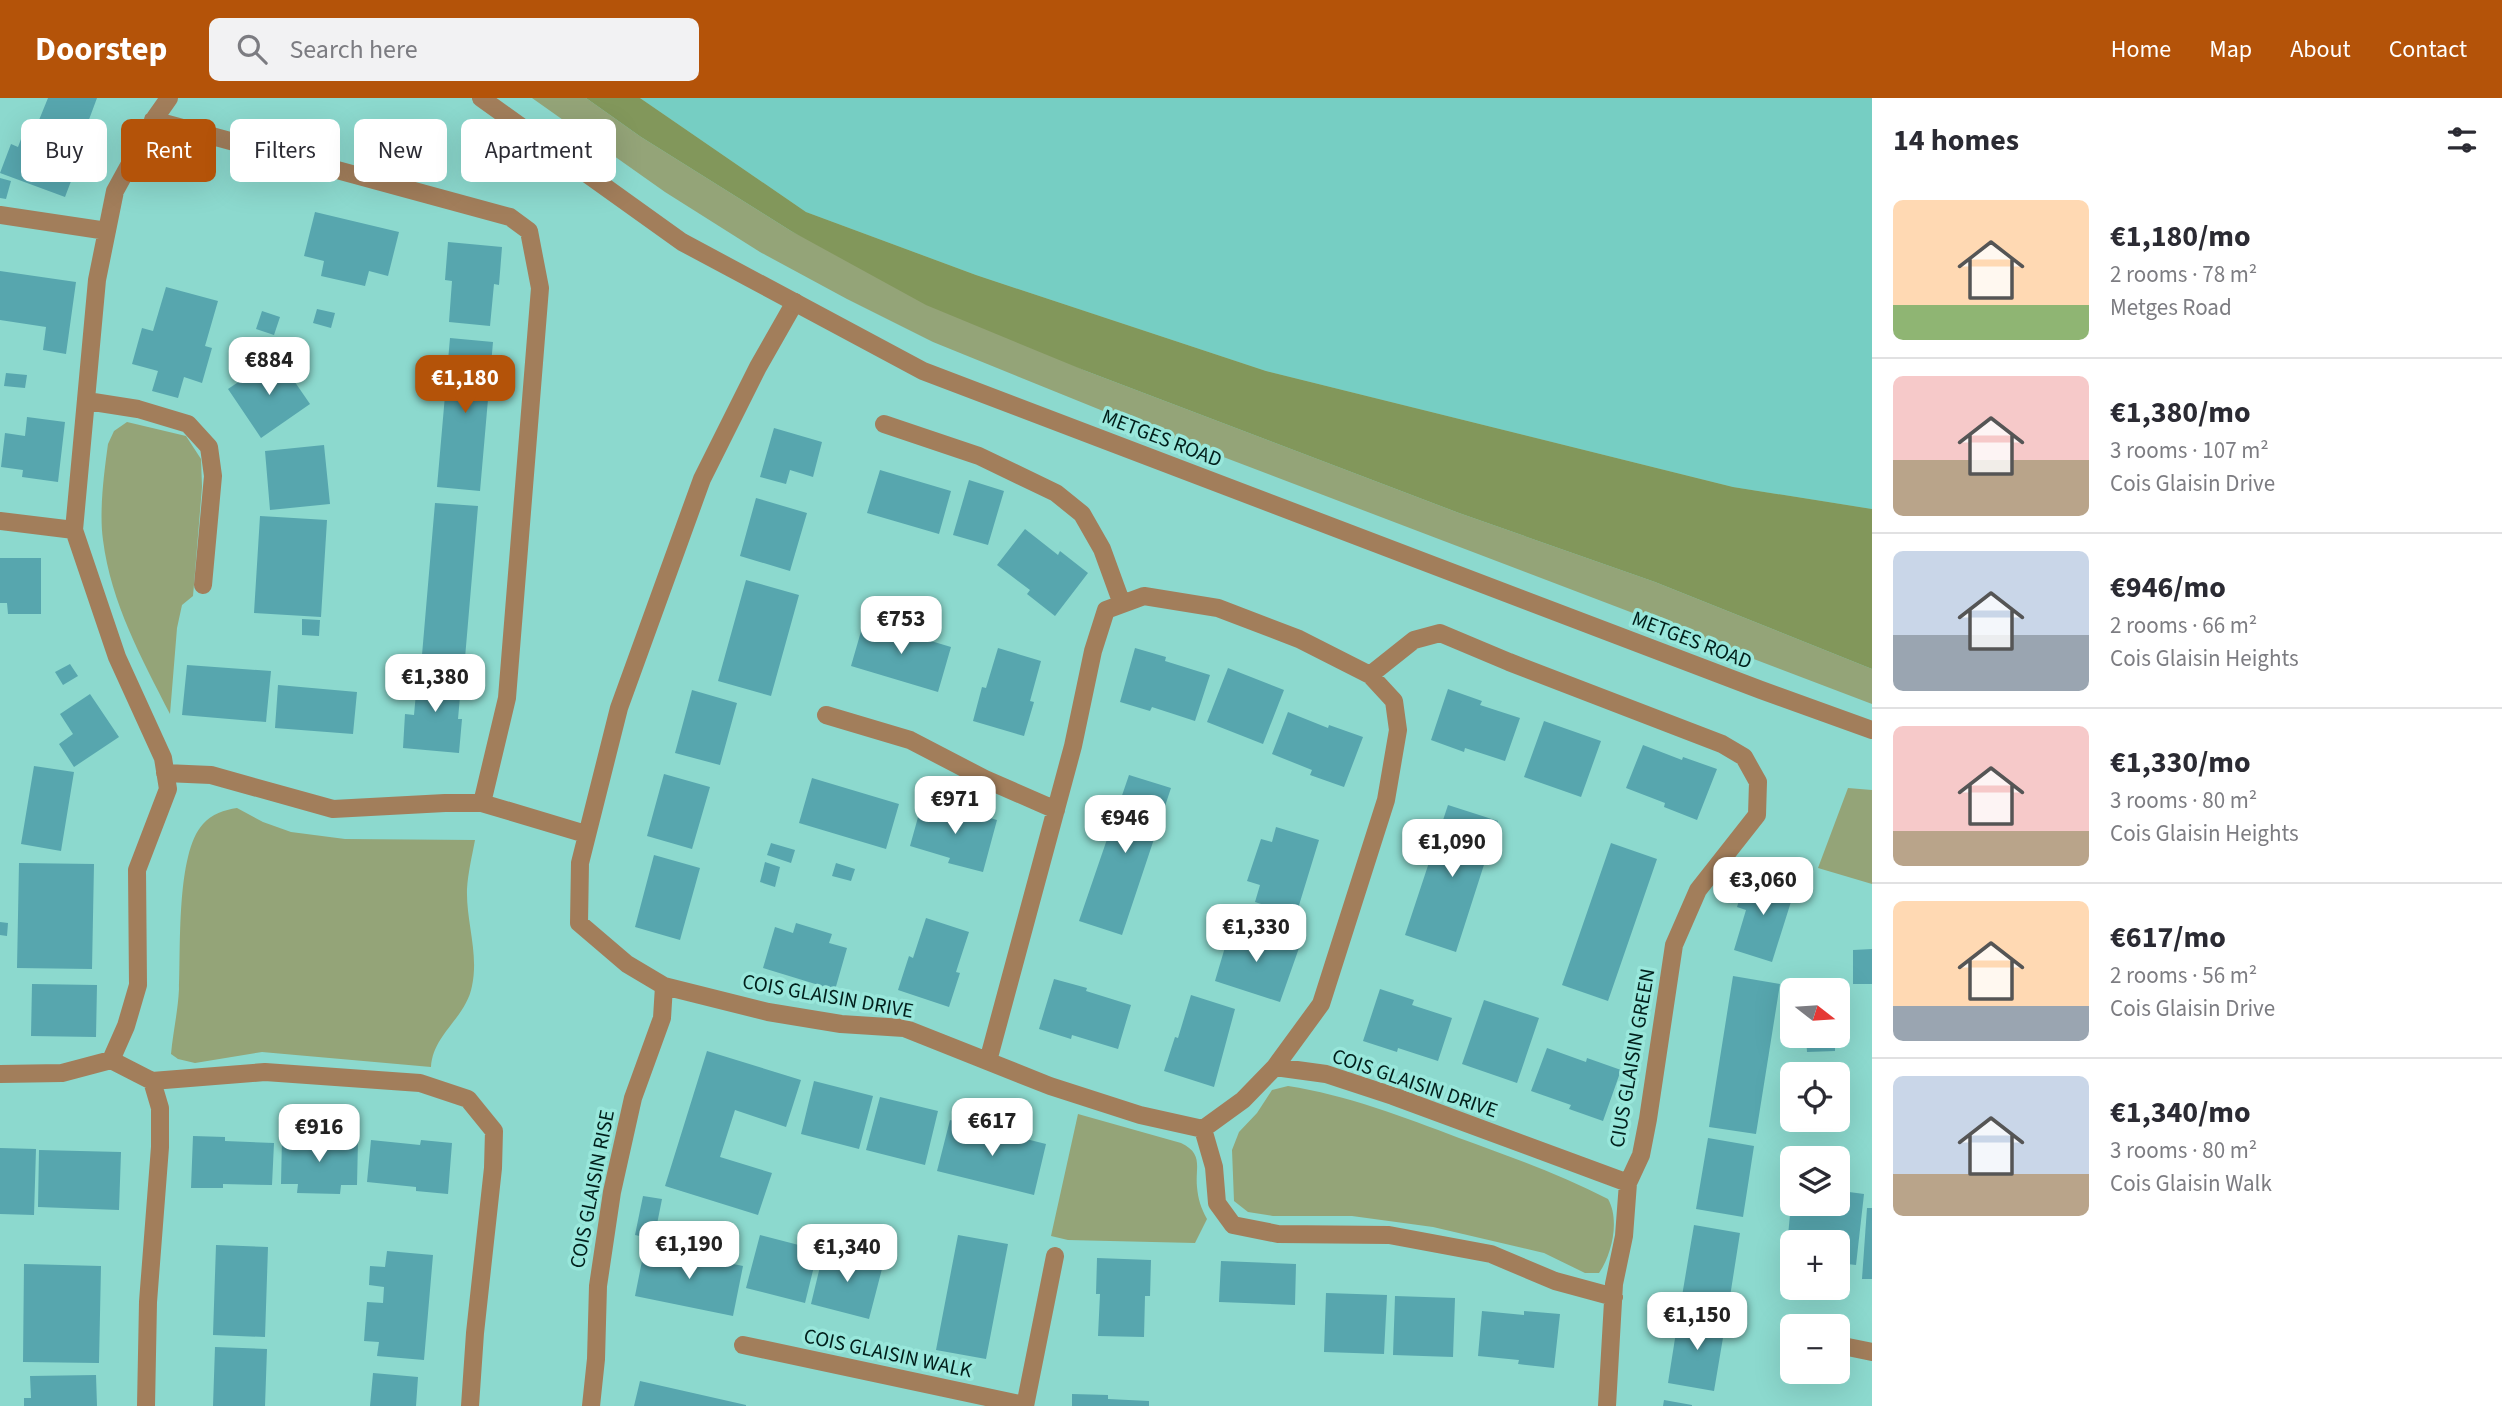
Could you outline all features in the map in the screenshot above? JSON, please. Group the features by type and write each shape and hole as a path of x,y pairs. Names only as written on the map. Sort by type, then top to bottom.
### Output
{"street":[{"path":"154,119 169,98"},
{"name":"METGES ROAD","path":"481,98 682,242 923,371 1872,730"},
{"path":"216,137 510,217 529,231 540,288 507,698 482,803"},
{"path":"111,1060 126,1026 138,985 137,870 168,789 163,758 117,657 74,530 97,280 115,191 121,180"},
{"path":"0,215 107,231"},
{"path":"165,773 211,775 333,808 482,803 586,834 619,708 702,480 758,367 795,302"},
{"path":"87,401 138,409 188,424 209,447 214,476 203,585"},
{"path":"884,424 979,456 1056,493 1082,514 1102,549 1122,604"},
{"path":"0,521 74,530"},
{"path":"988,1061 1073,746 1093,652 1106,610 1144,596 1218,608 1299,639 1370,675 1394,701 1398,730 1386,800 1321,1004 1275,1068 1243,1100 1203,1129 1214,1167 1217,1203 1233,1224 1278,1234 1390,1235 1491,1255 1555,1281 1614,1297"},
{"name":"CIUS GLAISIN GREEN","path":"1370,675 1413,640 1440,633 1722,744 1744,757 1758,782 1757,815 1698,890 1674,945 1648,1119 1641,1155 1628,1183 1624,1236 1614,1284 1606,1406"},
{"path":"826,715 910,740 985,779 1056,810"},
{"name":"COIS GLAISIN DRIVE","path":"586,834 579,863 579,923 627,964 664,986 768,1012 841,1024 904,1028 1076,1094 1140,1115 1203,1129"},
{"name":"COIS GLAISIN RISE","path":"592,1406 597,1286 612,1192 633,1098 662,1018 664,986"},
{"path":"0,1074 62,1073 111,1060 152,1081 265,1072 420,1083 468,1099 494,1131 494,1168 475,1333 470,1406"},
{"name":"COIS GLAISIN DRIVE","path":"1275,1068 1326,1074 1628,1183"},
{"path":"146,1406 148,1302 160,1147 160,1108 152,1081"},
{"name":"COIS GLAISIN WALK","path":"743,1345 1024,1405 1055,1256"},
{"path":"1850,1347 1872,1352"}],"shaded area":[{"path":"640,98 1872,98 1872,509 1733,487 1266,371 976,275 806,212"}],"green space":[{"path":"532,98 586,98 616,119 562,119"},
{"path":"586,98 640,98 806,212 976,275 1266,371 1733,487 1872,509 1872,669 1655,582 1459,513 1086,371 926,305 791,231"},
{"path":"616,119 791,231 1086,371 1459,513 1655,582 1872,669 1872,704 1113,415 933,342 760,252 616,157"},
{"path":"127,422 186,436 201,459 202,487 193,596 182,605 177,628 170,714 120,608 103,540 102,505 108,444 114,431"},
{"path":"1848,788 1872,790 1872,884 1818,868"},
{"path":"237,808 263,822 291,832 345,839 475,840 467,889 474,962 472,986 463,1008 437,1045 431,1067 262,1052 195,1063 178,1059 171,1054 178,997 184,878 188,856 194,838 203,824 218,813"},
{"path":"1288,1086 1331,1095 1396,1115 1535,1166 1608,1199 1612,1207 1614,1227 1611,1247 1604,1265 1599,1273 1585,1273 1544,1253 1433,1227 1352,1216 1273,1216 1248,1212 1234,1201 1232,1150 1239,1132 1257,1113 1272,1090"},
{"path":"1078,1114 1181,1143 1193,1152 1197,1162 1198,1196 1207,1219 1195,1243 1068,1240 1051,1236"}],"building":[{"path":"48,98 97,98 89,119 39,119"},
{"path":"21,139 21,181 0,173 11,144 18,147"},
{"path":"0,178 11,181 6,199 0,198"},
{"path":"24,182 71,182 65,197"},
{"path":"315,212 399,232 388,276 369,271 365,286 321,276 324,261 304,256"},
{"path":"448,242 502,247 499,285 494,284 490,326 449,322 452,281 445,280"},
{"path":"0,271 76,282 66,354 43,350 46,327 0,320"},
{"path":"166,287 218,301 205,346 212,348 202,383 184,377 178,398 152,391 158,371 132,364 142,328 153,331"},
{"path":"317,309 335,313 331,328 313,323"},
{"path":"262,311 280,317 274,335 256,329"},
{"path":"450,338 493,342 480,491 437,487"},
{"path":"277,356 310,404 261,438 228,389"},
{"path":"6,373 27,375 25,388 4,386"},
{"path":"27,417 65,422 58,482 22,477 23,470 1,467 5,433 25,436"},
{"path":"774,428 822,442 813,477 790,470 786,484 760,477"},
{"path":"324,445 330,504 270,510 265,451"},
{"path":"880,470 951,491 939,534 867,513"},
{"path":"969,480 1004,491 988,545 953,535"},
{"path":"756,498 807,513 790,571 740,556"},
{"path":"435,503 478,506 465,658 422,655"},
{"path":"260,516 327,520 321,617 254,613"},
{"path":"1025,529 1058,555 1060,551 1088,573 1055,616 1027,594 1030,590 997,565"},
{"path":"0,558 41,558 41,614 8,614 7,603 0,603"},
{"path":"746,580 799,595 771,696 718,681"},
{"path":"302,619 320,620 319,636 302,635"},
{"path":"864,621 951,647 938,692 851,666"},
{"path":"998,648 1041,661 1030,701 1034,702 1024,736 973,721 982,687 986,688"},
{"path":"1135,648 1210,675 1195,721 1152,707 1150,711 1120,702"},
{"path":"70,664 78,676 63,685 55,672"},
{"path":"187,665 271,671 266,722 182,715"},
{"path":"1228,668 1284,690 1263,744 1207,722"},
{"path":"418,671 462,674 458,719 462,719 459,753 403,748 405,714 414,715"},
{"path":"278,685 357,692 353,734 275,728"},
{"path":"1448,689 1482,701 1480,705 1520,718 1505,761 1465,748 1464,752 1431,740"},
{"path":"692,690 737,703 720,765 675,753"},
{"path":"90,694 119,737 74,767 59,744 73,734 60,714"},
{"path":"1288,712 1328,728 1329,725 1363,737 1344,787 1310,775 1312,770 1272,754"},
{"path":"1544,721 1601,741 1581,797 1524,777"},
{"path":"1643,745 1682,760 1683,757 1717,769 1697,820 1664,807 1665,803 1626,788"},
{"path":"34,766 74,772 61,851 21,844"},
{"path":"664,774 710,787 692,849 647,836"},
{"path":"1129,775 1171,788 1122,935 1079,921"},
{"path":"812,778 899,804 886,849 799,823"},
{"path":"922,803 962,814 963,810 997,820 983,872 948,863 950,858 910,846"},
{"path":"1448,805 1498,821 1456,952 1405,935"},
{"path":"1276,827 1319,840 1296,915 1255,902 1260,885 1247,881 1261,839 1272,842"},
{"path":"771,843 795,850 791,863 767,855"},
{"path":"1611,843 1657,859 1608,1001 1562,985"},
{"path":"654,855 700,868 680,940 635,927"},
{"path":"765,862 780,867 775,887 760,882"},
{"path":"19,863 94,864 92,969 17,968"},
{"path":"836,863 855,869 851,881 832,876"},
{"path":"1747,875 1795,889 1772,962 1734,950 1746,910 1737,907"},
{"path":"926,918 969,932 956,972 960,973 949,1007 898,990 909,956 913,958"},
{"path":"0,922 8,923 7,936 0,935"},
{"path":"796,923 832,934 829,943 847,948 835,990 763,968 775,927 793,933"},
{"path":"1231,927 1299,948 1280,1002 1215,981"},
{"path":"1872,949 1872,984 1853,984 1853,950"},
{"path":"1733,976 1780,984 1756,1134 1709,1127"},
{"path":"1054,979 1131,1005 1118,1049 1072,1035 1071,1039 1039,1029"},
{"path":"32,984 97,985 96,1037 31,1036"},
{"path":"1380,989 1414,1000 1412,1005 1452,1018 1438,1061 1398,1048 1397,1052 1363,1041"},
{"path":"1191,995 1235,1009 1214,1087 1164,1071 1175,1037 1178,1038"},
{"path":"1484,1000 1539,1018 1517,1083 1462,1064"},
{"path":"1547,1048 1586,1062 1587,1058 1621,1070 1603,1121 1569,1109 1571,1105 1531,1091"},
{"path":"1807,1048 1835,1048 1835,1051 1807,1052"},
{"path":"707,1051 801,1080 786,1127 735,1110 720,1157 772,1173 758,1215 665,1186"},
{"path":"814,1081 873,1096 859,1149 801,1134"},
{"path":"880,1097 938,1111 925,1165 866,1150"},
{"path":"950,1120 1046,1144 1034,1195 937,1171"},
{"path":"193,1136 225,1137 225,1141 274,1143 272,1185 223,1184 223,1188 191,1188"},
{"path":"282,1138 358,1140 357,1185 341,1185 340,1194 297,1193 298,1184 281,1184"},
{"path":"1708,1138 1754,1146 1743,1217 1696,1209"},
{"path":"371,1140 420,1145 421,1140 452,1143 448,1194 416,1191 416,1187 367,1182"},
{"path":"0,1148 36,1149 34,1215 0,1214"},
{"path":"39,1150 121,1152 119,1210 38,1207"},
{"path":"1850,1192 1864,1194 1856,1265 1850,1264 1850,1230 1789,1230 1790,1216 1850,1216"},
{"path":"643,1196 662,1199 654,1239 635,1235"},
{"path":"1867,1208 1872,1208 1872,1279 1862,1279"},
{"path":"1694,1225 1740,1233 1729,1303 1682,1296"},
{"path":"760,1235 818,1250 805,1303 746,1288"},
{"path":"958,1235 1008,1244 986,1359 936,1350"},
{"path":"216,1245 268,1247 265,1337 213,1335"},
{"path":"645,1246 743,1266 733,1316 635,1296"},
{"path":"824,1250 883,1265 869,1319 811,1304"},
{"path":"387,1251 433,1255 424,1360 377,1356 379,1342 364,1341 367,1302 383,1303 384,1287 369,1285 370,1266 385,1267"},
{"path":"1097,1258 1151,1260 1150,1296 1145,1296 1144,1337 1098,1336 1100,1294 1096,1294"},
{"path":"1221,1261 1296,1264 1295,1305 1219,1302"},
{"path":"24,1264 101,1266 99,1363 23,1362"},
{"path":"1326,1293 1387,1295 1384,1354 1324,1352"},
{"path":"1395,1296 1455,1298 1453,1357 1393,1355"},
{"path":"1482,1311 1524,1315 1524,1311 1560,1314 1554,1368 1518,1364 1519,1360 1478,1356"},
{"path":"1679,1313 1726,1320 1714,1391 1668,1383"},
{"path":"215,1347 267,1349 265,1406 213,1406"},
{"path":"373,1373 418,1377 416,1406 370,1406"},
{"path":"96,1375 97,1406 24,1406 24,1398 31,1398 30,1376"},
{"path":"640,1381 746,1405 746,1406 634,1406"},
{"path":"1072,1394 1108,1395 1108,1399 1149,1401 1149,1406 1072,1406"},
{"path":"1664,1400 1692,1405 1692,1406 1663,1406"}]}
